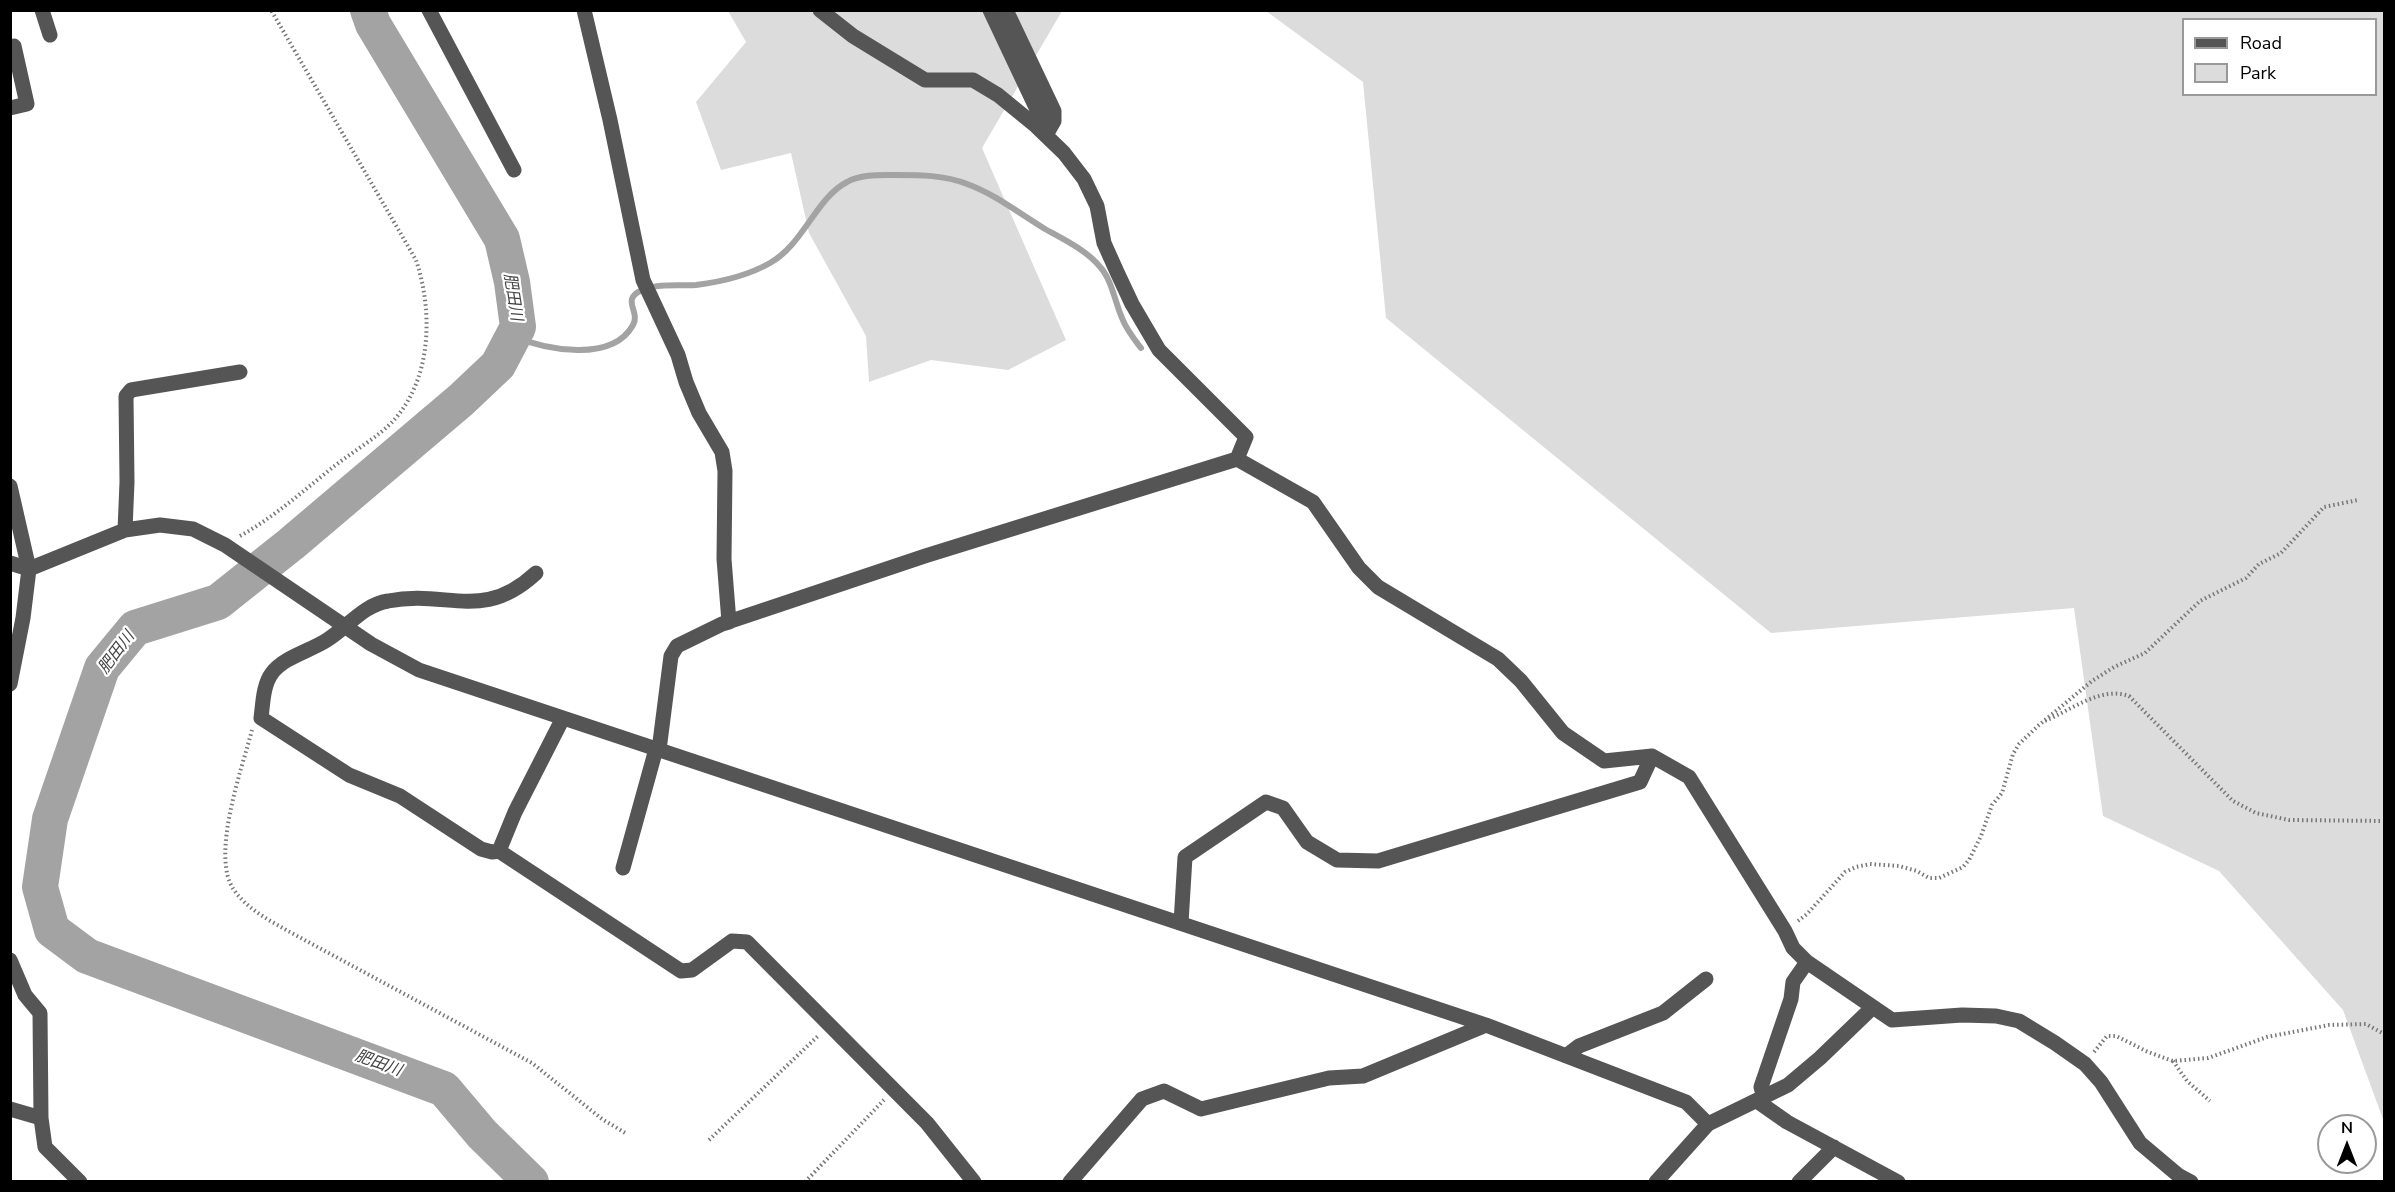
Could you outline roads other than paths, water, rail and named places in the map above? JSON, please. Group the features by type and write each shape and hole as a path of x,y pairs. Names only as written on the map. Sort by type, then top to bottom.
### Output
{"street":[{"path":"42,10 50,35"},
{"path":"429,10 454,61 514,170"},
{"path":"584,10 643,280 678,355 686,382 699,412 722,452 725,471 724,558 729,622 723,624"},
{"path":"820,10 853,36 926,80 973,80 998,95 1042,131 1064,153 1084,179 1097,206 1104,243 1132,304 1160,350 1246,437 1237,459"},
{"path":"990,10 1041,118 1042,131"},
{"path":"1006,10 1054,111 1054,121 1042,131"},
{"path":"10,108 27,104 14,46"},
{"path":"125,530 126,396 131,390 240,372"},
{"path":"623,868 657,750 671,656 677,646 723,624 925,556 1237,459 1313,501 1359,568 1378,586 1498,659 1521,681 1563,733 1604,761 1652,756 1689,777 1785,931 1793,948 1807,962 1892,1020 1962,1015 1996,1016 2019,1021 2085,1064 2101,1082 2140,1143 2178,1175 2191,1182"},
{"path":"10,486 29,569 23,618 10,684"},
{"path":"10,562 29,569 125,530 160,525 193,529 230,550 371,644 419,670 1485,1025 1686,1102 1708,1124"},
{"path":"536,573 522,586 491,601 473,603 423,599 385,601 367,608 346,627 273,672 267,681 261,718 349,775 400,796 481,849 499,851 681,971 692,970 732,941 747,942 927,1123 974,1182"},
{"path":"499,851 515,812 563,718"},
{"path":"1181,922 1185,857 1266,802 1282,808 1307,842 1337,860 1378,861 1640,782 1652,756"},
{"path":"10,960 25,995 40,1013 42,1019 41,1118 45,1147 80,1182"},
{"path":"1760,1100 1761,1087 1791,999 1793,981 1807,962"},
{"path":"1566,1056 1579,1046 1663,1013 1706,979"},
{"path":"1656,1182 1658,1177 1708,1124 1788,1085 1873,1007"},
{"path":"1070,1182 1142,1099 1164,1091 1201,1109 1329,1078 1363,1076 1485,1025"},
{"path":"1760,1100 1787,1122 1898,1182"},
{"path":"10,1109 41,1118"},
{"path":"1799,1182 1834,1147"},
{"path":"53,1155 53,1162 59,1173 59,1182"}],"waterway":[{"name":"肥田川","path":"368,10 373,24 502,239 512,282 518,327 498,365 461,400 291,544 218,602 135,628 102,668 50,819 40,887 52,930 87,956 444,1089 482,1134 531,1182"},
{"path":"513,336 560,349 595,349 610,345 623,337 633,325 635,315 632,298 642,290 662,286 705,284 753,271 782,255 827,199 847,182 871,175 914,175 950,179 977,188 1089,256 1105,273 1124,322 1141,348"}]}
